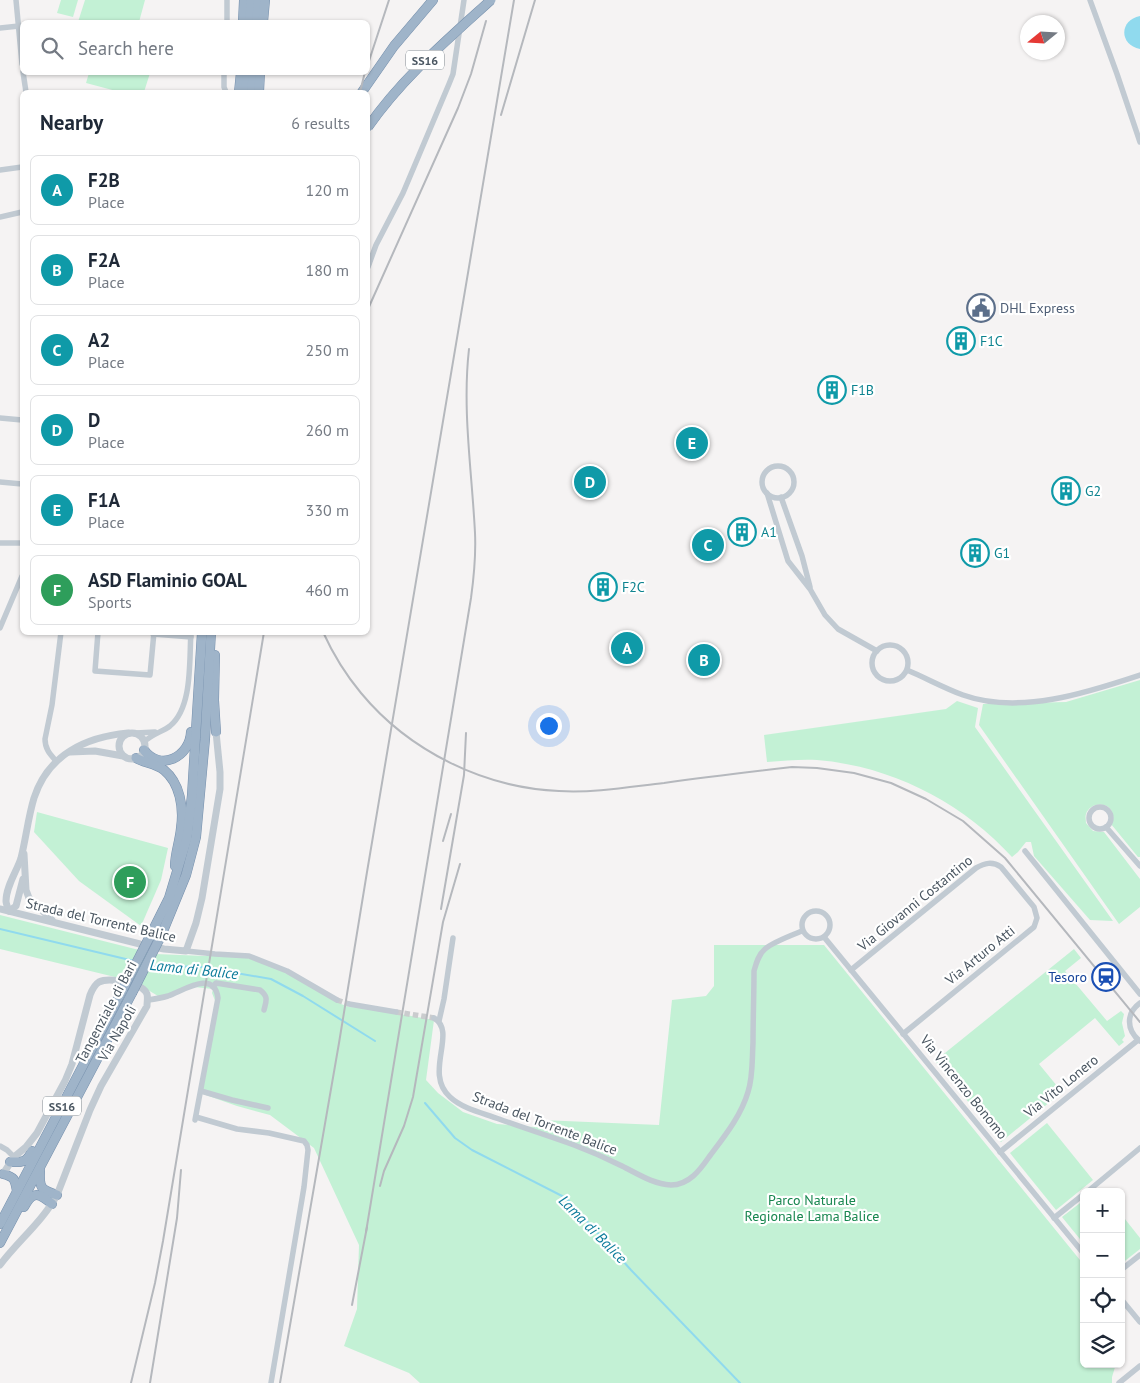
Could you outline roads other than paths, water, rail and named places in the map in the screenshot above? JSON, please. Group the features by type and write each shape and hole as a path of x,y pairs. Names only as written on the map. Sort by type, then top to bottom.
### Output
{"highway":[{"path":"243,20 244,0"},
{"path":"250,20 251,0"},
{"path":"257,20 258,0"},
{"path":"263,20 265,0"},
{"name":"SS16","path":"363,90 394,46 433,0"},
{"name":"SS16","path":"370,124 381,108 418,66 491,0"},
{"path":"239,90 240,75"},
{"path":"246,90 247,75"},
{"path":"252,90 254,75"},
{"path":"259,90 260,75"},
{"path":"212,635 215,660 214,700 216,732"},
{"name":"Tangenziale di Bari","path":"4,1226 40,1166 132,993 161,936 180,892 191,858 198,818 212,635"},
{"path":"144,746 148,755 153,759 160,760 175,757 186,748 191,740 196,658 202,636"},
{"name":"Tangenziale di Bari","path":"0,1242 17,1191 149,938 169,898 174,883 186,838 190,811 202,636"},
{"path":"136,758 157,766 164,771 170,778 180,799 182,822 175,856 174,883"},
{"path":"12,1159 21,1162 28,1160 40,1138 48,1132"},
{"path":"40,1166 41,1187 54,1200"},
{"path":"1,1178 10,1176 13,1178 17,1191"},
{"path":"4,1226 17,1220 32,1196 38,1195 54,1200"}],"street":[{"path":"16,0 20,45"},
{"path":"227,20 228,0"},
{"path":"370,262 376,245 403,192 450,84 464,0"},
{"path":"1090,0 1140,142"},
{"path":"0,28 18,26"},
{"path":"23,75 26,90"},
{"path":"224,75 225,90"},
{"path":"0,170 20,167"},
{"path":"0,217 20,212"},
{"path":"0,418 20,420"},
{"path":"767,493 776,497 788,493 793,484 789,471 782,466 774,466 766,472 762,482 788,561 810,589 825,615 838,629 877,651"},
{"path":"0,482 20,484"},
{"path":"780,497 802,556 810,589"},
{"path":"0,543 20,543"},
{"path":"0,628 2,616 20,580"},
{"path":"56,761 47,751 45,739 52,705 61,635"},
{"path":"98,635 95,671 150,675 153,635"},
{"path":"69,752 95,751 131,758 136,758 142,753 150,737 169,727 178,718 184,706 187,692 191,635"},
{"path":"885,646 900,648 908,660 907,670 904,675 895,681 883,681 878,678 872,668 873,656 885,646"},
{"path":"907,670 963,695 983,700 1018,703 1050,700 1140,675"},
{"path":"24,874 16,906 10,911 6,902 7,892 18,868 35,797 41,782 56,761 76,746 90,740 110,735 157,732"},
{"path":"186,951 202,898 220,789 216,732"},
{"path":"123,756 119,745 121,738 128,733"},
{"path":"136,734 140,736 144,746"},
{"path":"1106,827 1140,866"},
{"path":"24,846 24,874 29,898 54,922"},
{"path":"1025,851 1140,994"},
{"name":"Via Giovanni Costantino","path":"852,970 981,865 987,863 996,864 1001,867 1016,886"},
{"path":"0,892 11,882"},
{"name":"Via Arturo Atti","path":"904,1034 1034,927 1037,913 1016,886"},
{"name":"Strada del Torrente Balice","path":"0,909 164,949 249,956 287,971 337,1000"},
{"path":"817,911 826,915 829,919 829,929 824,937 816,940 812,939 802,931 802,921 808,913 817,911"},
{"name":"Strada del Torrente Balice","path":"453,938 444,999 437,1020 444,1031 438,1071 440,1082 448,1096 476,1111 588,1150 653,1182 673,1185 688,1180 700,1170 738,1116 749,1092 752,1071 754,971 757,960 765,949 788,936 802,931"},
{"name":"Via Vincenzo Bonomo","path":"824,937 1080,1249"},
{"name":"Via Napoli","path":"0,1265 37,1223 54,1200 101,1086 146,1006 147,994 143,989 132,984 106,980 94,986 69,1072 37,1133 26,1147 12,1159 1,1178"},
{"path":"213,987 216,983 260,990 265,994 264,1010"},
{"path":"148,1000 168,996 195,984 208,984 217,992 218,998 196,1118 237,1129 269,1133 304,1141 307,1145 304,1187 270,1383"},
{"path":"1139,1040 1133,1034 1129,1021 1130,1014 1140,1003"},
{"path":"350,1004 396,1012"},
{"name":"Via Vito Lonero","path":"1000,1152 1139,1040"},
{"path":"201,1091 268,1108"},
{"path":"0,1146 7,1150 12,1159"},
{"path":"1091,1188 1140,1148"},
{"path":"1054,1218 1080,1197"},
{"path":"1125,1267 1140,1255"},
{"path":"1125,1304 1140,1322"},
{"path":"1119,1383 1140,1366"}],"water":[{"path":"1140,16 1140,49 1128,43 1124,32 1128,22"}],"waterway":[{"name":"Lama di Balice","path":"0,929 134,961"},
{"name":"Lama di Balice","path":"151,965 161,968 196,966 271,979 303,996 375,1041"},
{"name":"Lama di Balice","path":"425,1103 455,1138 472,1150 566,1198 631,1270 740,1383"}],"tunnel":[{"path":"337,1000 349,1004"},
{"path":"396,1012 434,1018"}],"railway":[{"path":"370,58 389,0"},
{"path":"280,1383 514,0"},
{"path":"501,115 535,0"},
{"path":"370,305 458,108 471,74 486,21"},
{"path":"360,90 364,75"},
{"path":"366,1232 472,590 475,541 467,418 469,349"},
{"path":"131,1383 163,1241 264,635"},
{"path":"324,635 340,664 355,686 380,714 425,749 450,763 503,783 559,791 585,791 625,788 792,767 854,773 891,783 926,799 963,821 1005,858 1140,1022"},
{"path":"441,909 464,775 466,733"},
{"path":"443,841 451,814"},
{"path":"380,1186 384,1171 404,1126 413,1097 443,922 460,864"},
{"path":"150,1383 177,1218 181,1170"},
{"path":"352,1305 367,1227"}],"place":[{"name":"DHL Express","path":"981,308"},
{"name":"F1C","path":"961,341"},
{"name":"F1B","path":"832,390"},
{"name":"F1A","path":"692,443"},
{"name":"D","path":"590,482"},
{"name":"G2","path":"1066,491"},
{"name":"A1","path":"742,532"},
{"name":"A2","path":"708,545"},
{"name":"G1","path":"975,553"},
{"name":"F2C","path":"603,587"},
{"name":"F2B","path":"627,648"},
{"name":"F2A","path":"704,660"},
{"name":"ASD Flaminio GOAL","path":"130,882"},
{"name":"Tesoro","path":"1106,977"}],"park label":[{"name":"Parco Naturale Regionale Lama Balice","path":"812,1208"}]}
